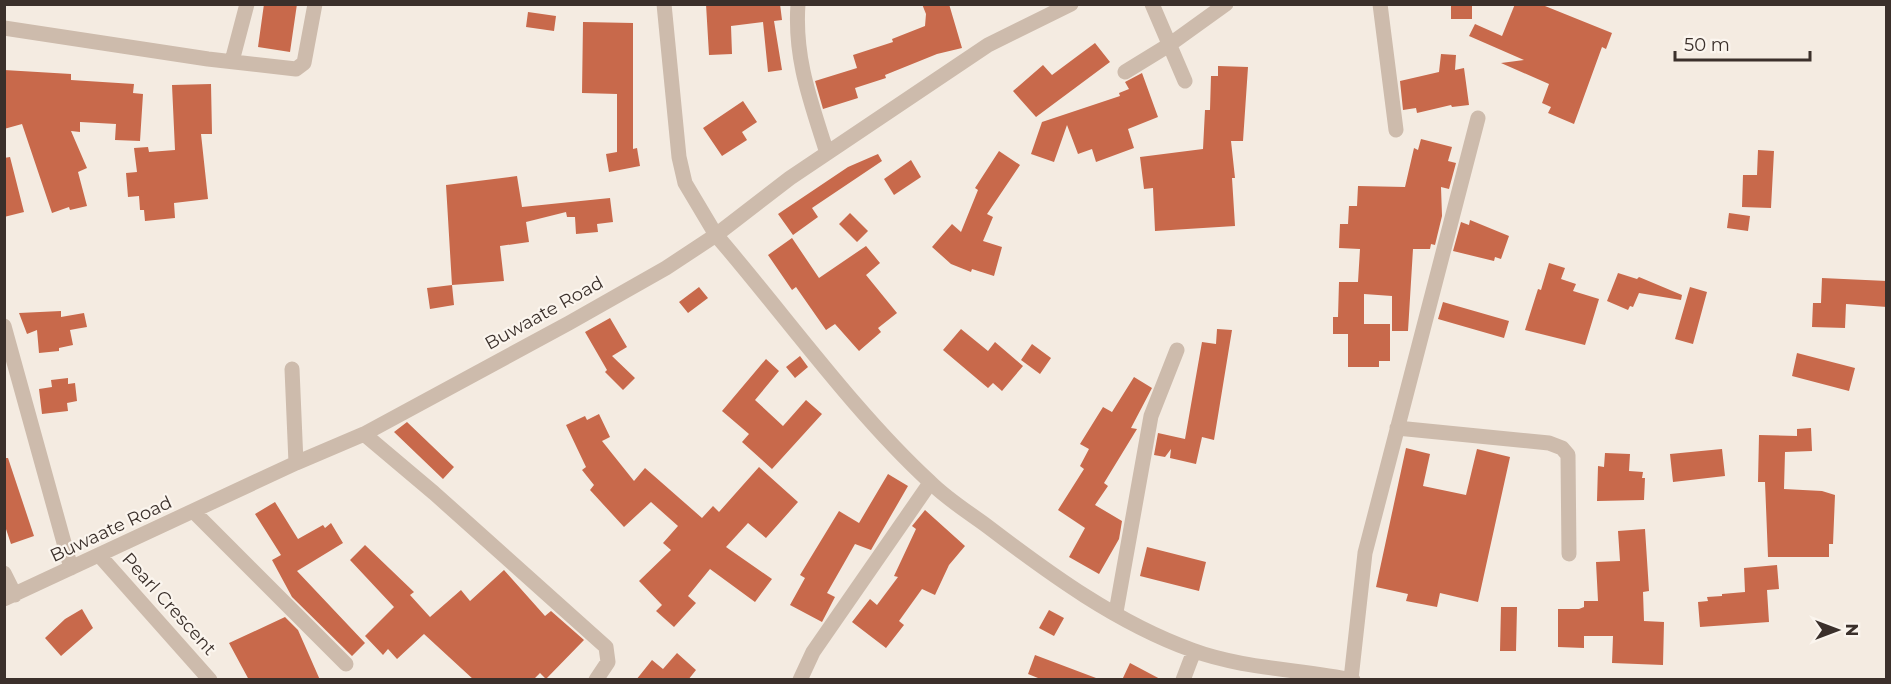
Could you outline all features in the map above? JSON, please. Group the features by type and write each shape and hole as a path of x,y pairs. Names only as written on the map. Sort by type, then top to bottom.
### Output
{"street":[{"path":"232,61 247,4"},
{"path":"4,28 296,69 302,67 315,4"},
{"path":"664,4 679,157 686,183 716,235 865,414 930,483 1034,562 1092,600 1147,631 1194,651 1247,663 1352,679 1365,553 1478,118"},
{"path":"798,4 799,58 827,153"},
{"name":"Buwaate Road","path":"10,597 296,463 364,434 666,268 716,235 827,153 988,45 1071,4"},
{"path":"1152,4 1185,81"},
{"path":"1125,72 1169,45 1226,4"},
{"path":"1380,4 1396,130"},
{"path":"4,326 71,568"},
{"path":"1116,612 1151,416 1177,350"},
{"path":"292,369 296,463"},
{"path":"1397,428 1549,443 1562,448 1568,455 1569,554"},
{"path":"364,434 434,493 606,647 609,653 608,662 596,680"},
{"path":"800,680 813,652 930,483"},
{"path":"194,512 346,664"},
{"name":"Pearl Crescent","path":"99,555 210,680"},
{"path":"4,573 10,597"},
{"path":"1183,680 1194,651"}],"building":[{"path":"264,4 297,4 290,52 258,47"},
{"path":"706,4 780,4 782,20 774,21 782,70 768,72 763,22 731,26 732,54 709,55"},
{"path":"922,4 949,4 962,48 937,54 885,75 886,78 855,88 858,98 823,109 815,81 857,68 853,55 893,42 892,39 925,26 926,14"},
{"path":"1451,4 1472,4 1472,19 1451,19"},
{"path":"1515,4 1540,4 1612,33 1606,49 1602,47 1574,124 1548,113 1551,107 1542,103 1549,84 1501,63 1524,60 1469,36 1475,24 1502,36"},
{"path":"528,12 556,16 554,31 526,27"},
{"path":"583,22 633,23 633,149 637,148 640,166 609,172 606,154 617,152 617,94 582,93"},
{"path":"1095,43 1110,62 1036,117 1013,91 1043,65 1052,75"},
{"path":"1441,54 1456,55 1455,70 1464,68 1469,105 1452,107 1451,105 1417,113 1416,108 1403,110 1400,81 1439,72"},
{"path":"1218,66 1248,67 1243,141 1231,141 1235,178 1232,178 1235,226 1155,231 1153,188 1144,189 1140,157 1203,149 1205,110 1210,110 1211,76 1218,76"},
{"path":"4,70 71,74 71,80 134,84 133,93 143,94 140,141 115,140 116,124 80,122 80,132 71,131 87,168 78,172 87,206 70,210 69,207 52,213 22,124 4,129"},
{"path":"1142,73 1158,117 1128,129 1134,148 1096,162 1092,149 1078,154 1067,125 1054,162 1031,154 1042,122 1120,96 1119,93 1129,89 1125,82"},
{"path":"211,84 212,134 201,134 208,199 174,203 175,218 145,221 144,210 140,210 139,196 128,197 126,173 137,172 134,148 148,147 149,152 175,150 172,85"},
{"path":"743,101 757,122 742,132 747,140 722,156 703,128"},
{"path":"1421,139 1452,147 1448,161 1456,163 1449,189 1441,187 1442,216 1435,245 1431,244 1430,249 1413,249 1408,331 1392,331 1392,296 1364,294 1364,324 1390,324 1390,361 1379,361 1379,367 1348,367 1348,334 1333,334 1333,317 1338,317 1339,282 1358,282 1360,249 1339,248 1340,224 1348,224 1349,206 1357,206 1358,186 1405,187 1414,148 1418,150"},
{"path":"1758,150 1774,151 1771,208 1742,207 1743,175 1757,175"},
{"path":"999,151 1020,165 987,214 993,217 983,241 1002,247 994,276 972,269 971,272 951,264 932,247 952,224 961,232 978,190 975,188"},
{"path":"878,154 882,161 812,208 818,217 793,235 778,214 848,167"},
{"path":"10,157 24,212 4,217 4,158"},
{"path":"911,160 921,177 894,195 884,179"},
{"path":"517,176 522,207 610,198 613,222 597,224 598,232 576,234 575,217 567,217 566,212 526,222 529,242 500,246 504,281 452,285 446,185"},
{"path":"850,213 868,231 857,242 839,224"},
{"path":"1729,213 1750,216 1748,231 1727,228"},
{"path":"1470,220 1509,236 1501,259 1495,257 1494,261 1453,251 1461,222 1469,225"},
{"path":"792,238 819,278 866,246 880,263 866,275 897,313 878,328 881,332 859,351 835,324 826,330 796,287 792,290 768,255"},
{"path":"1549,263 1565,268 1561,279 1576,284 1573,291 1599,299 1585,345 1525,330"},
{"path":"1618,273 1637,279 1639,277 1682,295 1681,300 1639,293 1633,307 1630,306 1628,310 1607,301"},
{"path":"1822,278 1887,281 1887,307 1846,304 1845,328 1812,327 1813,303 1821,303"},
{"path":"452,285 454,305 430,309 427,288"},
{"path":"699,287 708,298 688,313 679,302"},
{"path":"1690,287 1707,292 1693,344 1675,339"},
{"path":"1443,302 1509,321 1504,338 1438,319"},
{"path":"61,311 61,317 84,313 87,327 70,330 73,345 59,348 59,351 39,353 37,330 27,334 19,313"},
{"path":"610,318 627,347 612,356 635,378 623,390 605,372 607,370 585,332"},
{"path":"961,329 988,351 995,342 1023,366 1002,391 993,383 988,388 943,350"},
{"path":"1217,329 1232,330 1214,440 1202,437 1196,464 1170,458 1171,449 1165,457 1154,455 1158,433 1185,439 1202,342 1216,344"},
{"path":"1032,344 1051,358 1040,374 1021,360"},
{"path":"1797,353 1855,368 1849,391 1792,376"},
{"path":"800,356 808,367 795,378 786,367"},
{"path":"766,359 779,371 755,400 783,426 806,400 822,414 772,469 742,442 749,434 722,411"},
{"path":"1134,377 1152,388 1131,428 1137,429 1104,483 1108,486 1095,505 1122,521 1119,539 1099,574 1069,557 1085,528 1058,510 1084,469 1080,466 1089,449 1080,444 1103,407 1112,412"},
{"path":"68,378 68,384 75,383 77,401 67,403 68,411 42,414 39,389 52,387 51,380"},
{"path":"599,414 610,437 602,441 634,481 645,468 702,518 713,506 719,512 759,467 798,502 766,538 748,523 726,547 772,579 755,602 710,569 688,596 696,603 674,627 656,611 662,605 639,581 671,550 663,543 678,526 651,502 624,527 590,490 594,485 582,470 586,467 566,425 585,416 587,420"},
{"path":"407,422 454,467 443,479 394,432"},
{"path":"1811,428 1812,451 1785,452 1784,489 1822,491 1835,495 1833,544 1829,544 1829,557 1768,557 1765,482 1758,482 1759,435 1797,436 1797,429"},
{"path":"1406,448 1430,454 1423,486 1466,495 1477,449 1510,457 1478,602 1440,593 1437,607 1406,601 1408,594 1376,587"},
{"path":"1722,449 1725,476 1673,482 1670,454"},
{"path":"1605,453 1630,454 1629,471 1643,472 1642,478 1645,478 1644,500 1597,501 1598,466 1604,467"},
{"path":"4,458 8,458 34,536 11,544 4,523"},
{"path":"888,474 908,486 871,550 855,544 827,593 835,597 822,622 790,605 805,578 800,575 839,511 859,523"},
{"path":"275,502 298,539 323,525 325,528 331,523 343,543 297,571 365,643 352,656 292,597 272,560 281,555 255,514"},
{"path":"925,510 965,546 949,565 935,595 922,589 899,621 904,625 886,648 852,622 870,599 877,605 898,577 894,576 916,529 912,526"},
{"path":"1645,529 1649,591 1643,592 1644,621 1664,622 1663,665 1612,663 1613,636 1584,636 1584,648 1558,647 1558,609 1579,609 1584,607 1584,601 1598,601 1596,562 1620,561 1618,531"},
{"path":"365,545 414,592 410,595 430,617 461,590 470,601 504,570 545,616 551,611 584,640 546,679 540,673 533,680 474,680 424,634 397,659 388,649 383,655 365,636 394,607 350,560"},
{"path":"1147,547 1206,562 1199,591 1140,576"},
{"path":"1777,565 1779,589 1767,590 1769,622 1700,627 1698,602 1708,601 1707,597 1745,592 1744,568"},
{"path":"1501,607 1517,607 1516,651 1500,651"},
{"path":"82,609 93,628 61,656 45,638 65,619"},
{"path":"1049,610 1064,618 1054,636 1039,628"},
{"path":"285,617 298,630 320,680 249,680 229,643"},
{"path":"677,653 696,670 688,680 636,680 652,660 663,669"},
{"path":"1035,655 1096,678 1095,680 1043,680 1028,674"},
{"path":"1130,663 1162,680 1122,680"}]}
